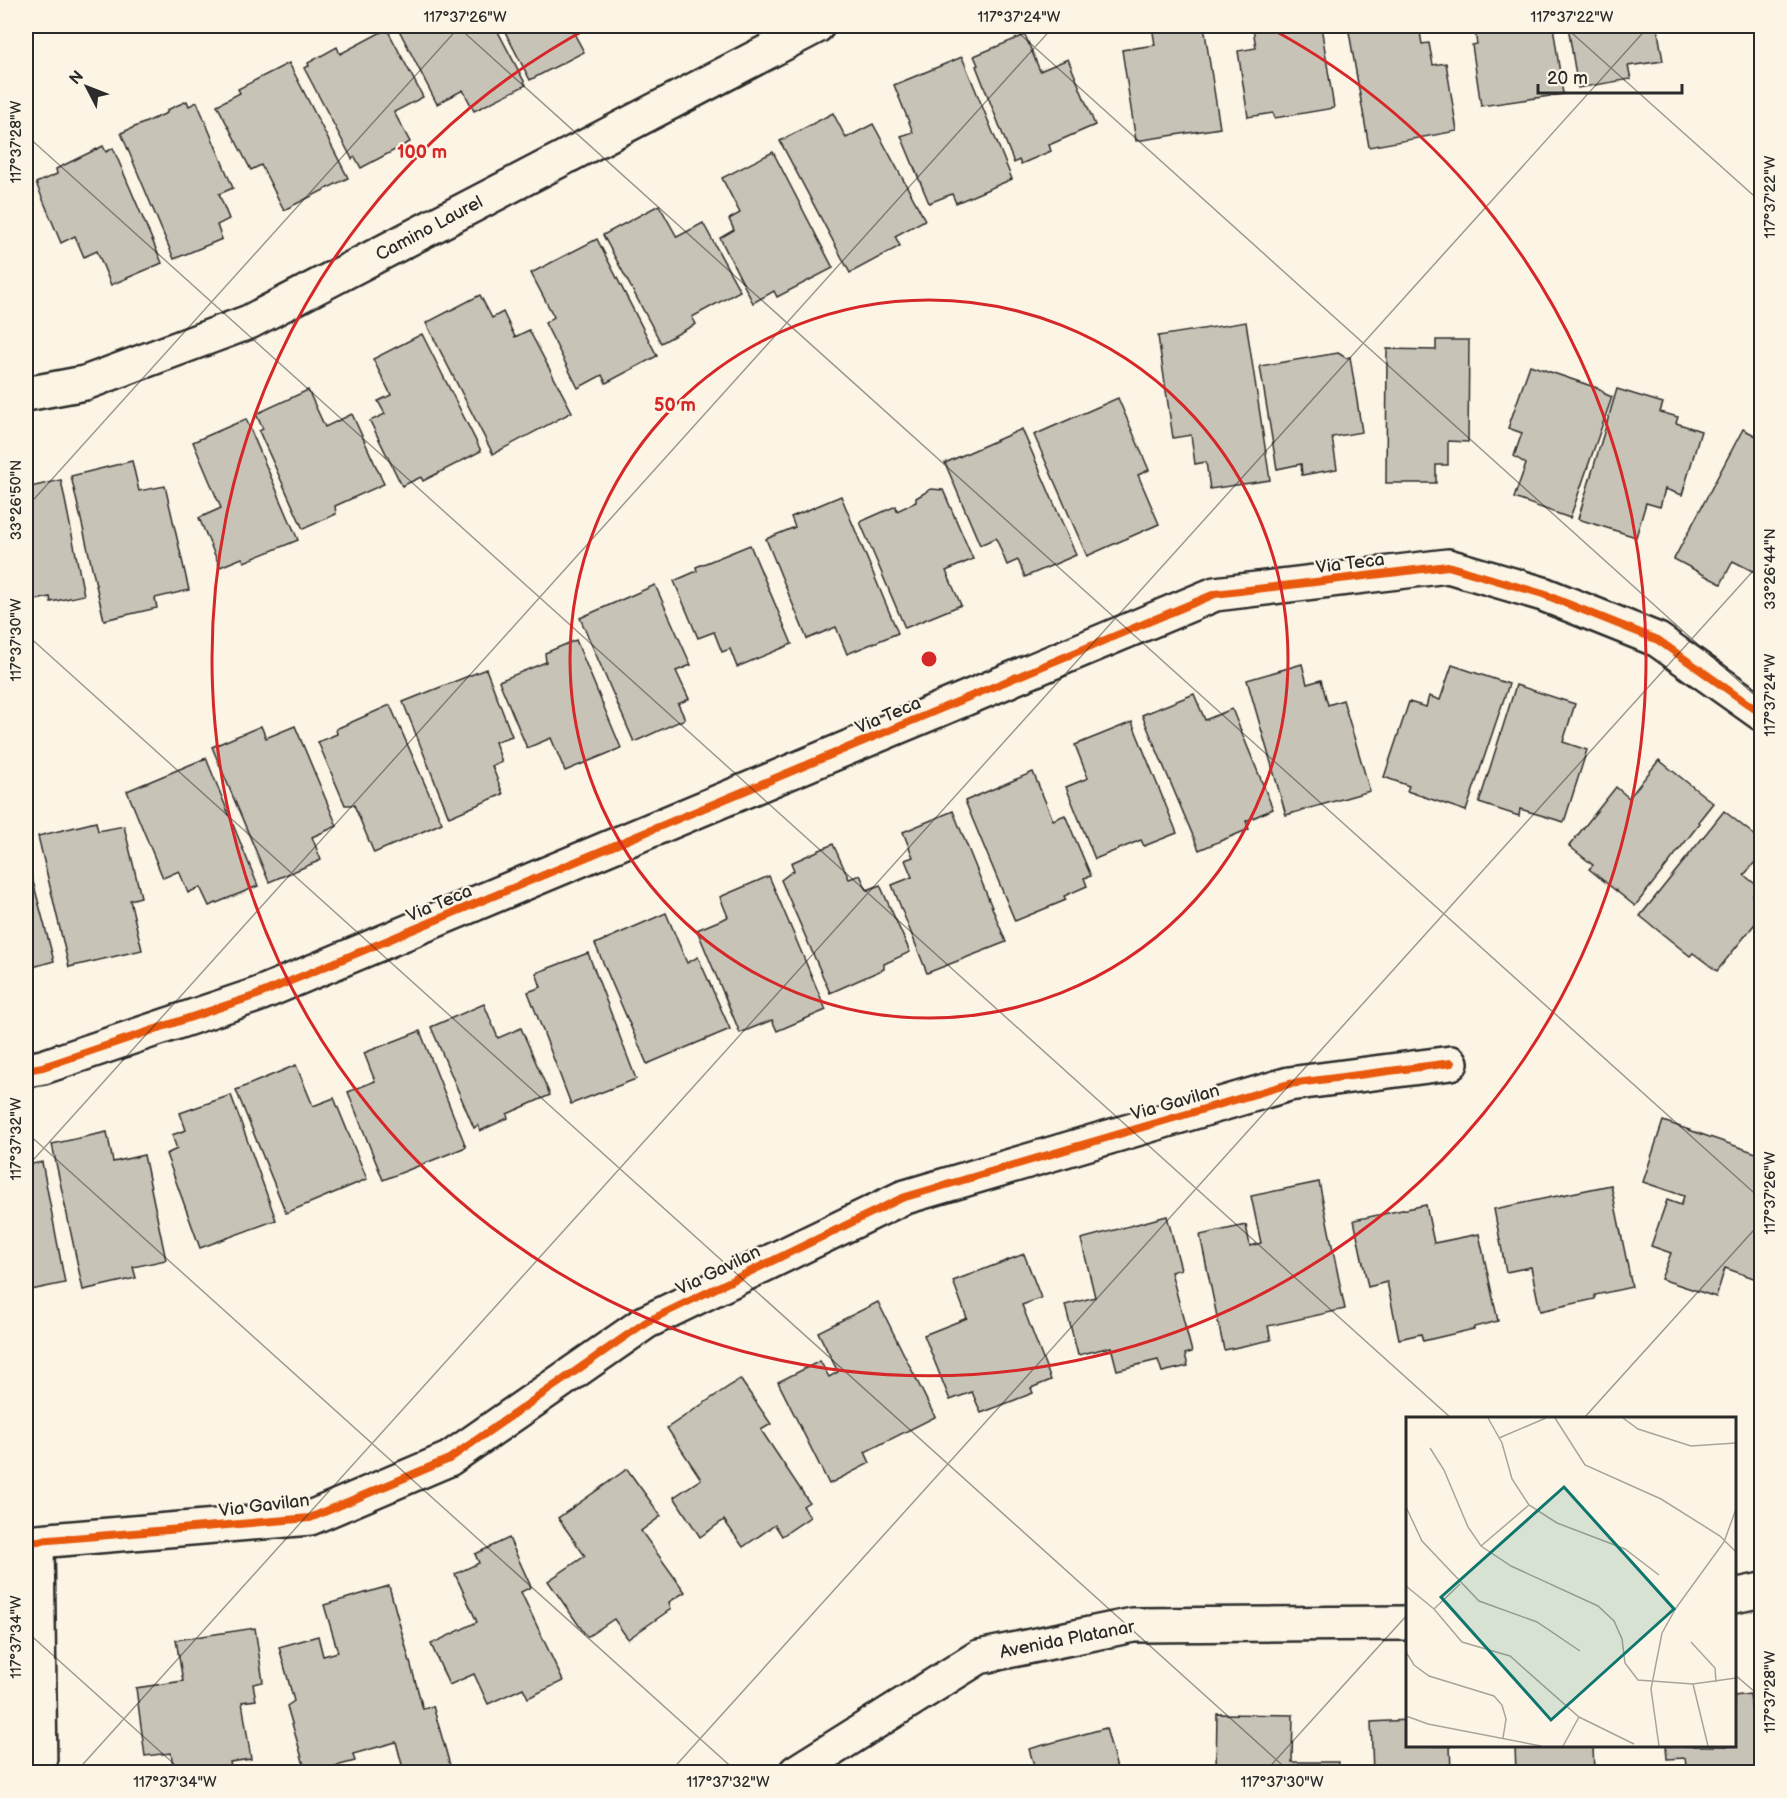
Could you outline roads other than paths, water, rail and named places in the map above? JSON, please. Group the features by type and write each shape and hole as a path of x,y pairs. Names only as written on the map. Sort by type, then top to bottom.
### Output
{"street":[{"name":"Camino Laurel","path":"26,394 85,383 249,322 817,26"},
{"name":"Via Teca","path":"26,1070 44,1067 257,995 1215,594 1448,566 1543,594 1658,640 1761,714"},
{"name":"Via Gavilan","path":"31,1542 310,1518 449,1459 646,1322 902,1198 1289,1084 1451,1063"},
{"path":"31,1542 40,1773"},
{"path":"1736,1596 1761,1590"},
{"name":"Avenida Platanar","path":"796,1773 978,1657 1133,1624 1406,1623"}]}
